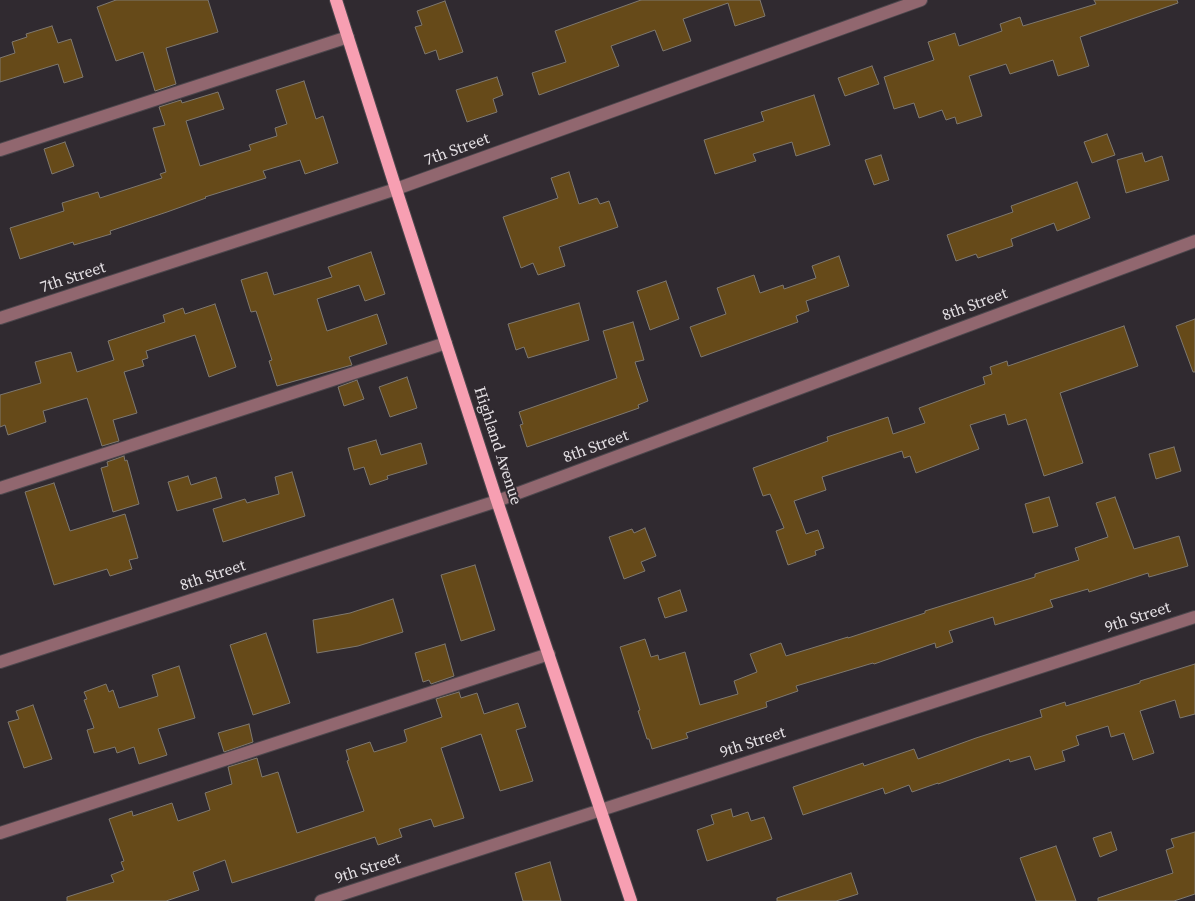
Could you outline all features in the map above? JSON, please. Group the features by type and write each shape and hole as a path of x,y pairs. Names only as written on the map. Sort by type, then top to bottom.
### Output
{"main road":[{"name":"Highland Avenue","path":"336,0 497,501 631,901"}],"street":[{"name":"7th Street","path":"0,318 396,190 920,0"},
{"path":"0,150 348,37"},
{"name":"8th Street","path":"0,662 497,501 1195,240"},
{"path":"0,488 446,343"},
{"name":"9th Street","path":"321,901 1195,617"},
{"path":"0,834 548,654"}],"building":[{"path":"116,0 208,0 218,32 166,48 176,84 155,91 143,52 116,61 97,7"},
{"path":"641,0 760,0 765,16 735,26 728,3 683,19 691,41 663,51 655,30 611,46 619,66 539,95 532,73 566,62 555,31"},
{"path":"1094,0 1177,0 1178,3 1080,37 1089,66 1058,76 1053,60 1010,74 1006,64 969,76 982,116 957,124 955,117 946,120 942,110 919,118 914,103 894,109 884,77 934,60 928,42 955,33 959,46 1002,31 1000,24 1020,17 1023,26 1096,4"},
{"path":"445,1 463,52 439,60 436,50 425,54 415,27 422,25 417,11"},
{"path":"52,26 58,43 71,39 83,77 64,83 58,64 0,82 0,58 15,53 12,42 27,37 26,34"},
{"path":"872,66 879,84 845,96 838,78"},
{"path":"497,77 503,95 493,99 497,112 467,122 456,90"},
{"path":"304,81 316,119 323,116 338,163 305,174 300,160 263,171 266,178 205,197 110,231 111,234 74,245 73,242 20,259 10,228 64,211 62,203 98,192 100,198 162,178 160,174 166,172 153,128 165,125 159,107 181,100 182,103 218,92 224,109 186,121 200,166 251,150 249,145 277,136 275,128 287,124 276,90"},
{"path":"814,95 830,145 796,156 792,142 753,154 756,161 715,174 704,140 764,121 761,112"},
{"path":"1107,134 1115,155 1092,163 1084,142"},
{"path":"65,142 74,166 52,174 44,149"},
{"path":"1142,153 1145,162 1162,156 1169,180 1126,193 1117,160"},
{"path":"881,155 889,180 874,185 865,160"},
{"path":"569,172 579,204 597,198 600,204 609,201 618,227 559,247 565,266 538,275 533,263 521,268 503,217 558,198 551,178"},
{"path":"1077,182 1090,218 1057,231 1054,223 1011,239 1013,246 978,258 976,254 956,261 947,235 1013,212 1011,206"},
{"path":"371,252 385,294 365,301 359,285 317,299 327,331 377,314 387,344 349,357 352,365 277,386 269,361 272,360 256,311 251,312 241,280 267,272 274,295 332,277 328,267"},
{"path":"839,256 849,286 806,301 809,311 796,316 798,322 701,357 690,327 726,314 717,288 754,275 760,293 783,285 784,289 816,278 812,266"},
{"path":"666,281 679,319 650,330 637,291"},
{"path":"579,303 589,340 528,358 524,347 516,350 508,324"},
{"path":"215,304 236,367 209,377 195,335 146,351 148,358 142,360 144,366 124,372 137,413 113,420 119,441 102,446 87,398 43,411 46,422 8,435 5,425 0,427 0,395 41,383 35,362 71,352 77,372 114,360 108,341 165,322 163,315 183,308 185,314"},
{"path":"1195,319 1195,372 1193,372 1176,326"},
{"path":"633,322 644,360 635,362 648,401 638,405 639,408 527,447 520,425 523,424 519,412 617,378 603,331"},
{"path":"1124,326 1138,366 1060,393 1083,463 1044,476 1026,419 1008,425 1005,414 970,425 979,449 916,473 910,456 904,458 902,451 822,477 826,490 794,501 806,534 818,530 824,548 815,551 816,555 788,565 776,531 784,528 770,494 763,496 753,468 828,441 827,437 888,417 893,434 925,423 919,408 985,384 983,377 992,374 990,367 1007,361 1008,366"},
{"path":"407,377 417,408 390,417 379,387"},
{"path":"357,380 364,399 344,406 338,387"},
{"path":"376,440 381,455 421,443 427,464 387,476 388,479 370,485 364,467 354,470 348,448"},
{"path":"1174,447 1181,471 1156,479 1149,454"},
{"path":"124,456 125,461 127,460 139,504 113,512 101,468 108,466 107,462"},
{"path":"292,472 305,516 223,542 213,509 245,499 247,503 279,494 275,477"},
{"path":"188,476 191,485 216,477 222,498 177,511 168,482"},
{"path":"54,483 70,531 125,514 138,558 129,560 132,569 110,576 107,569 54,585 25,492"},
{"path":"1049,497 1058,526 1033,533 1025,504"},
{"path":"1115,497 1134,549 1179,536 1188,566 1149,577 1148,573 1089,592 1088,589 1050,600 1053,607 995,625 993,617 949,631 953,642 936,648 935,643 874,664 796,686 798,691 766,702 767,707 686,733 688,738 652,749 638,711 640,710 620,647 645,639 651,657 658,655 659,660 685,652 700,705 738,694 734,681 757,672 750,654 781,643 786,656 848,638 925,613 925,611 1035,577 1035,574 1079,560 1075,548 1108,537 1096,503"},
{"path":"645,528 656,556 641,562 645,571 624,579 609,537 632,529 634,533"},
{"path":"475,565 495,630 461,641 441,575"},
{"path":"680,590 687,611 665,618 658,598"},
{"path":"393,599 403,632 358,646 317,653 313,620 350,613"},
{"path":"266,633 290,703 253,715 230,645"},
{"path":"445,644 454,676 431,684 429,680 423,682 415,653"},
{"path":"1195,664 1195,714 1180,718 1175,700 1140,711 1154,753 1133,760 1124,733 1111,737 1108,726 1076,736 1079,745 1062,751 1065,761 1035,770 1030,756 1010,762 1009,759 912,792 909,785 885,794 883,788 803,815 793,787 863,763 864,766 914,749 918,759 1042,717 1040,710 1065,702 1066,706"},
{"path":"179,666 195,718 158,729 167,755 139,764 134,747 117,753 115,747 94,753 87,730 94,728 84,700 87,699 84,692 106,684 109,692 113,690 119,708 158,696 152,675"},
{"path":"459,692 461,698 477,693 484,714 518,703 526,727 516,730 533,781 500,791 481,734 441,748 464,818 434,827 431,819 399,829 402,837 378,845 375,837 232,883 225,860 193,872 199,890 166,901 67,901 67,897 114,882 111,875 124,870 121,862 124,861 109,819 132,811 133,816 172,803 178,821 210,810 205,793 232,784 228,767 257,758 262,777 278,772 297,833 364,811 347,761 349,760 346,750 370,742 374,752 406,742 404,730 442,717 436,699"},
{"path":"33,705 52,759 24,768 8,722 19,719 16,711"},
{"path":"249,724 253,742 224,752 218,733"},
{"path":"731,809 733,817 748,812 751,821 764,817 772,839 707,861 697,830 714,824 711,815"},
{"path":"1111,832 1117,850 1100,857 1093,838"},
{"path":"1195,832 1195,894 1174,901 1098,901 1098,898 1173,873 1166,850 1174,847 1171,839"},
{"path":"1056,846 1076,901 1036,901 1020,858"},
{"path":"550,862 561,901 523,901 515,873"},
{"path":"851,873 858,894 836,901 777,901 777,898"}]}
